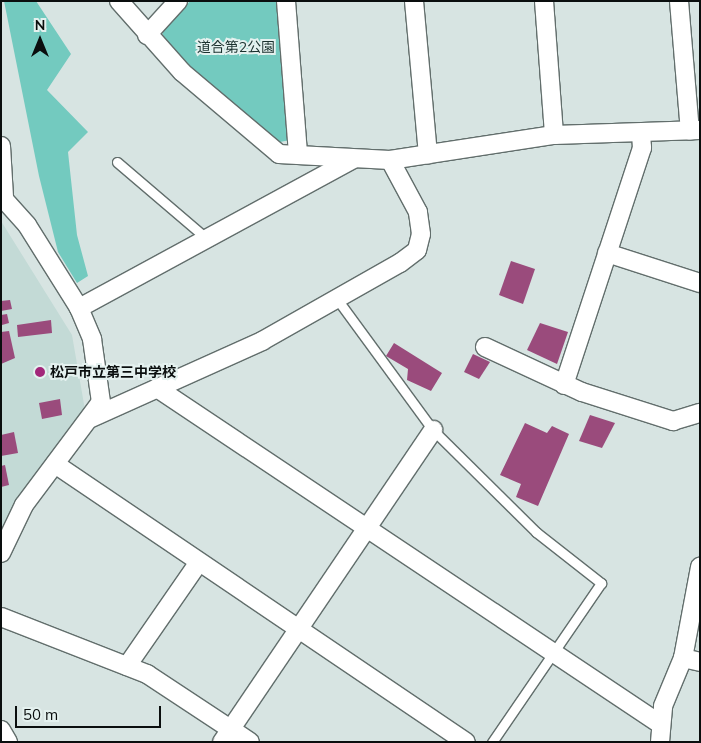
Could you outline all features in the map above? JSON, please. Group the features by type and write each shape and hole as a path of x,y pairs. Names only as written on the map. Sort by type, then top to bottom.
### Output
{"street":[{"path":"119,1 147,35 182,72 279,154 390,160 554,135 695,131 679,1"},
{"path":"147,35 178,1"},
{"path":"286,1 298,155"},
{"path":"414,1 428,154"},
{"path":"544,1 554,135"},
{"path":"564,385 642,148 641,134"},
{"path":"1,146 3,196 27,225 79,308 92,339 101,402 91,418 24,505 1,553"},
{"path":"79,308 354,159"},
{"path":"91,418 262,341 400,263 417,250 421,234 418,212 390,160"},
{"path":"607,253 700,283"},
{"path":"485,346 564,385 674,421 700,413"},
{"path":"156,388 553,651 660,733"},
{"path":"226,735 366,526 433,430"},
{"path":"55,464 466,742"},
{"path":"127,666 199,562"},
{"path":"660,733 663,706 691,660 700,567"},
{"path":"1,617 127,666 154,679 226,735 250,742"},
{"path":"1,730 8,742"}],"lane":[{"path":"117,162 207,240"},
{"path":"337,299 433,430 536,532 601,583 492,742"}],"shaded area":[{"name":"松戸市立第三中学校","path":"1,221 72,335 85,410 11,509 1,530"}],"green space":[{"path":"4,1 36,1 71,54 47,90 88,132 68,152 77,235 88,276 77,283 58,252 39,176"},
{"name":"道合第2公園","path":"190,1 278,1 290,140 280,142 201,77 165,40 162,32"}],"building":[{"path":"511,261 535,269 523,304 499,295"},
{"path":"10,300 12,309 1,311 1,301"},
{"path":"7,314 9,323 2,325 1,315"},
{"path":"51,320 52,333 18,337 17,325"},
{"path":"540,323 568,332 557,364 527,350"},
{"path":"9,331 15,358 1,364 1,332"},
{"path":"394,343 442,373 431,391 407,380 408,369 386,356"},
{"path":"473,354 490,362 479,379 464,372"},
{"path":"60,399 62,415 42,419 39,403"},
{"path":"590,415 615,423 602,448 579,441"},
{"path":"525,423 547,433 552,426 569,434 538,506 516,497 521,484 500,475"},
{"path":"14,432 18,453 1,456 1,435"},
{"path":"5,465 9,485 1,487 1,466"}],"place":[{"name":"松戸市立第三中学校","path":"40,372"}]}
